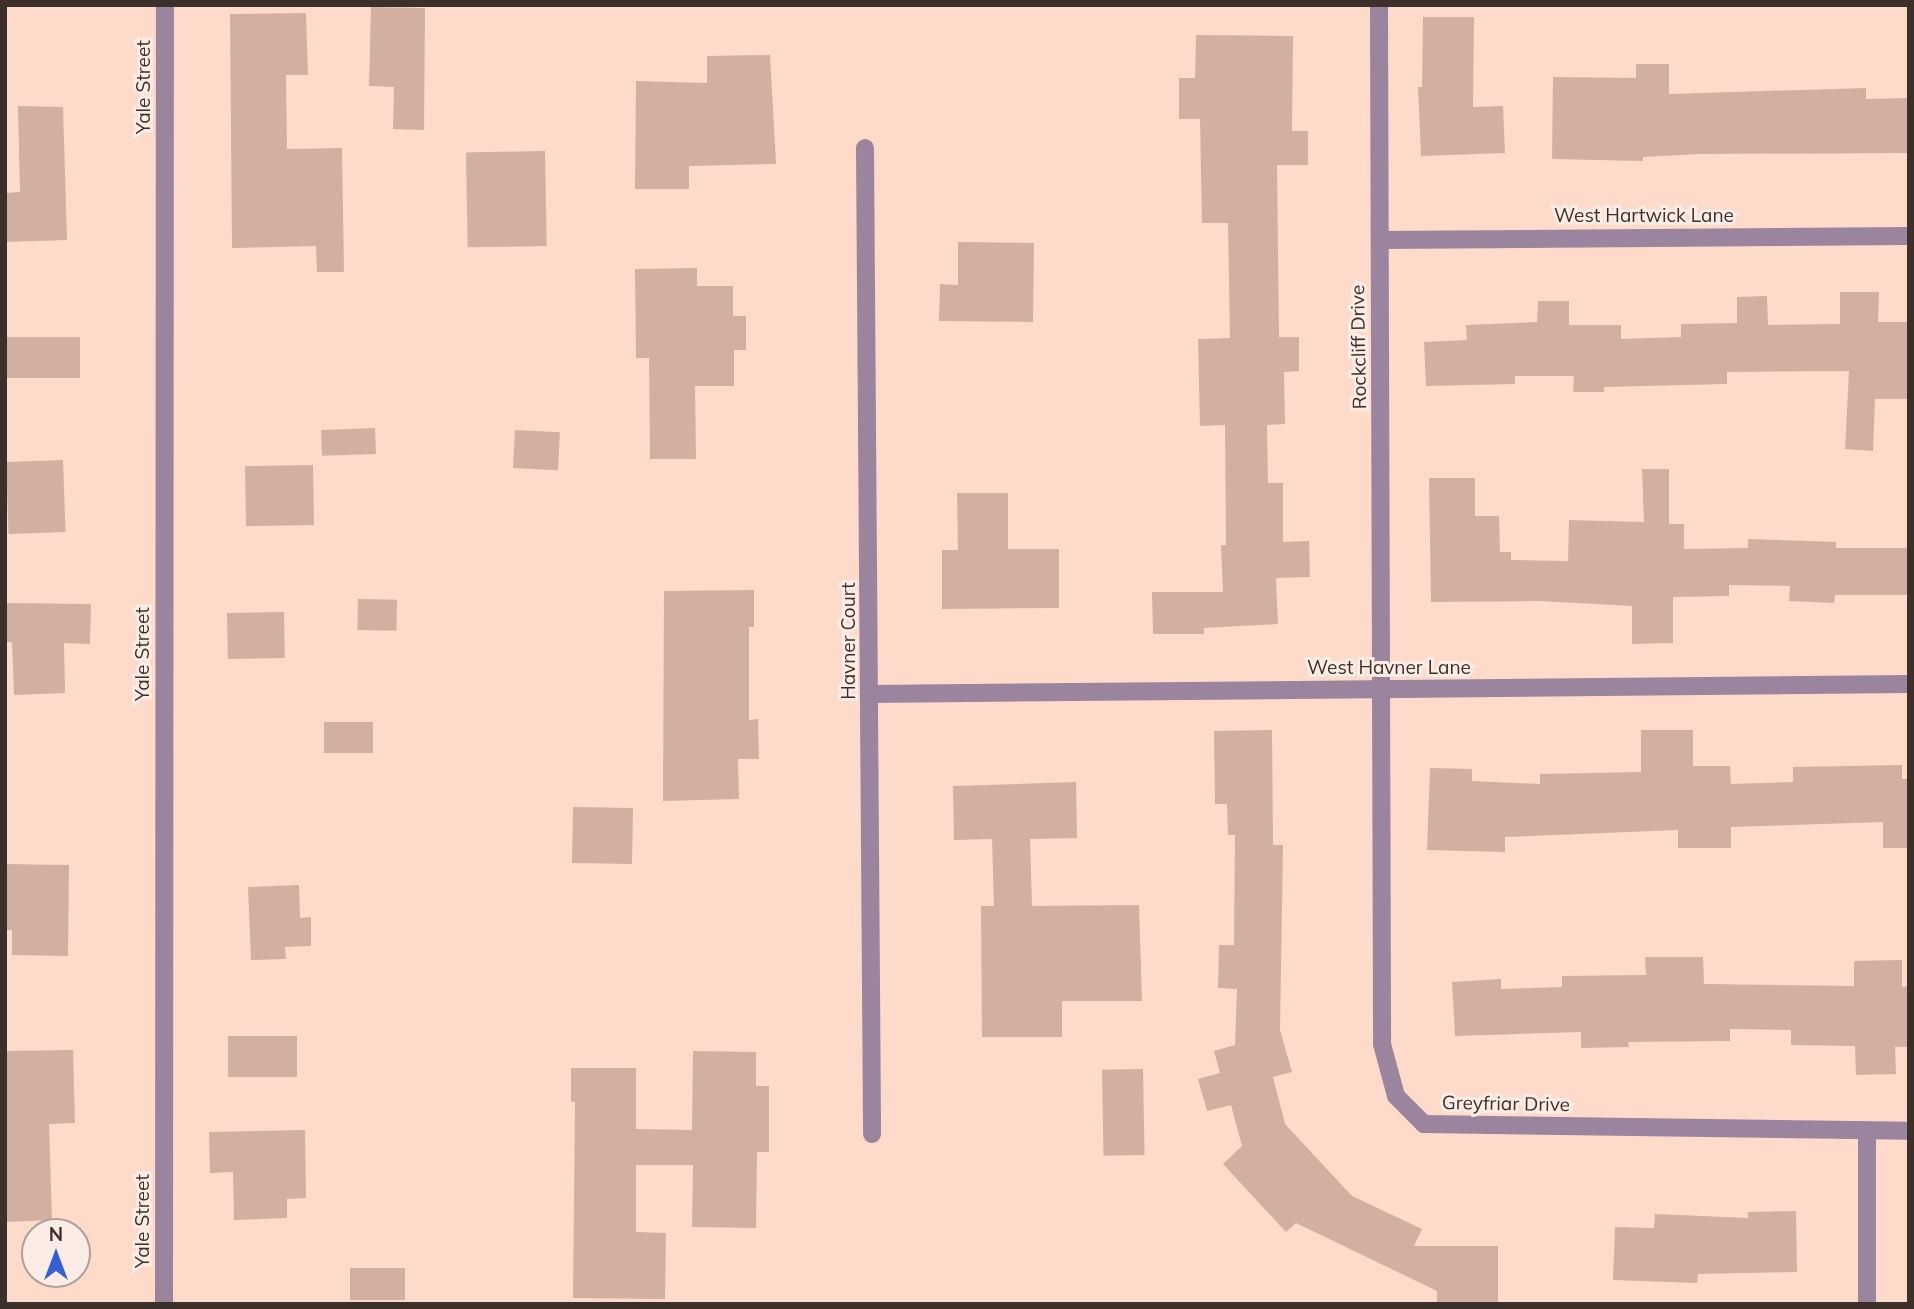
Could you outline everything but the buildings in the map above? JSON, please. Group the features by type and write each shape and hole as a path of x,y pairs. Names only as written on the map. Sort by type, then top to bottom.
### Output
{"street":[{"name":"Yale Street","path":"164,1304 165,5"},
{"name":"Rockcliff Drive","path":"1379,5 1383,689"},
{"name":"Havner Court","path":"865,148 872,1133"},
{"name":"West Hartwick Lane","path":"1380,240 1909,236"},
{"name":"West Havner Lane","path":"870,694 1909,684"},
{"name":"Greyfriar Drive","path":"1383,689 1382,1044 1396,1096 1424,1124 1909,1131"},
{"path":"1867,1132 1867,1304"}]}
